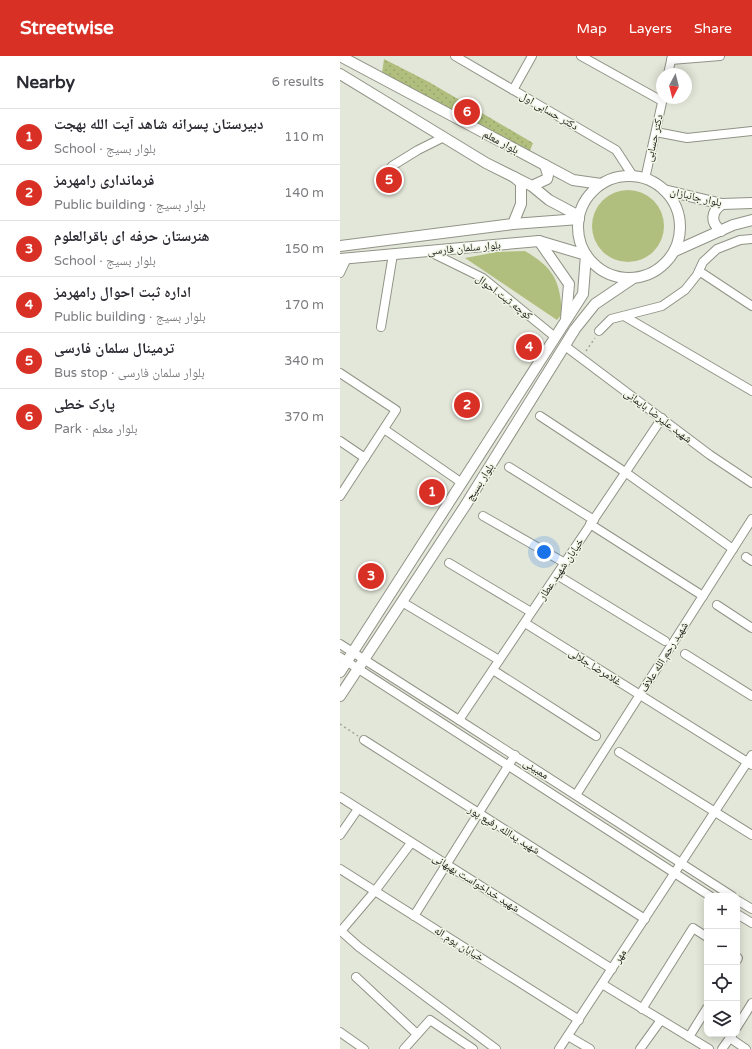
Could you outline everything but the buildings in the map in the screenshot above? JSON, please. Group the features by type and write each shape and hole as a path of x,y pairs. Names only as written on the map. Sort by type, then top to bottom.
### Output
{"main road":[{"name":"بلوار معلم","path":"340,56 573,180 601,184"},
{"path":"340,74 486,163 532,186 549,200 579,218"},
{"path":"532,186 546,179 548,175 545,165"},
{"path":"511,175 521,183 521,204 513,224"},
{"path":"622,176 645,178 664,190 673,200 681,225 680,238 675,251 667,262 657,271 632,279 618,278 606,273 595,265 586,255 580,243 578,230 579,218 584,204 591,193 601,184 622,176"},
{"name":"بلوار جانبازان","path":"664,190 722,204 752,203"},
{"path":"721,231 714,226 712,220 716,209 722,204"},
{"name":"بلوار سلمان فارسی","path":"340,246 513,224 579,218"},
{"path":"675,251 733,225 752,220"},
{"path":"539,241 560,269 569,284 566,322"},
{"name":"بلوار سلمان فارسی","path":"344,258 539,241 586,255"},
{"name":"بلوار بسیج","path":"340,672 343,659 352,651 583,294 586,255"},
{"name":"بلوار بسیج","path":"340,696 455,521 575,329 595,304 632,279"},
{"path":"583,294 590,296 595,304"},
{"path":"442,512 455,521"}],"street":[{"name":"دکتر حسابی اول","path":"454,56 616,150 633,176"},
{"path":"513,90 532,56"},
{"path":"581,56 656,96"},
{"path":"670,68 672,58 720,56"},
{"name":"دکتر حسابی","path":"645,178 662,104"},
{"path":"656,132 687,138 752,131"},
{"path":"392,166 418,150 444,137"},
{"path":"599,331 611,319 662,306 685,290 699,271 703,262 717,249 740,240 752,239"},
{"name":"کوچه ثبت احوال","path":"428,251 483,278 555,337"},
{"path":"381,327 393,254"},
{"path":"340,273 344,258"},
{"path":"699,271 752,306"},
{"path":"624,316 752,391"},
{"name":"شهید علیرضا بایمانی","path":"565,346 710,455 752,483"},
{"path":"340,373 396,410 340,496"},
{"path":"540,416 625,472 733,549"},
{"name":"خیابان شهید عطار","path":"460,720 662,418"},
{"path":"384,429 462,483"},
{"path":"340,441 365,458"},
{"path":"509,467 703,596"},
{"path":"483,516 565,563"},
{"name":"شهید رحم الله علاف","path":"576,795 752,519"},
{"path":"449,563 531,612"},
{"path":"557,574 665,641"},
{"path":"402,602 499,660"},
{"path":"716,605 752,628"},
{"name":"غلامرضا جلالی","path":"524,623 750,761"},
{"name":"ممبینی","path":"340,644 515,755 727,893"},
{"path":"685,654 752,696"},
{"name":"ممبینی","path":"343,659 705,893"},
{"path":"493,670 596,736"},
{"name":"شهید یدالله رفیع پور","path":"364,740 645,920"},
{"path":"619,752 752,835"},
{"path":"414,916 445,864 515,755"},
{"name":"مهر","path":"559,1049 645,920 714,811 750,761"},
{"name":"شهید خداخواست بهبهانی","path":"340,797 612,969"},
{"path":"340,835 358,808"},
{"path":"411,843 375,891 342,931 359,947 490,1048"},
{"name":"خیابان یوم اله","path":"340,869 578,1020"},
{"path":"740,902 752,909"},
{"path":"740,916 752,923"},
{"path":"642,1009 693,928 704,936"},
{"path":"356,977 417,1034"},
{"path":"602,984 709,1049"},
{"path":"740,1022 752,1003"},
{"path":"689,1037 704,1013"},
{"path":"404,1049 430,1020 473,1049"},
{"path":"640,1049 661,1020"},
{"path":"340,1032 364,1049"},
{"path":"568,1036 590,1049"},
{"path":"722,1049 730,1037"},
{"path":"732,1037 746,1049"}],"path":[{"path":"582,358 599,331"},
{"path":"340,724 364,740"}],"green space":[{"path":"384,59 429,82 533,143 529,153 382,73"},
{"path":"628,190 648,196 658,206 664,226 658,246 648,256 628,262 608,256 598,246 592,226 598,206 608,196"},
{"path":"525,251 543,263 554,276 559,293 562,314 557,320 465,258 497,252"}],"place":[{"name":"پارک خطی","path":"467,112"},
{"name":"ترمینال سلمان فارسی","path":"389,180"},
{"name":"اداره ثبت احوال رامهرمز","path":"529,347"},
{"name":"فرمانداری رامهرمز","path":"467,405"},
{"name":"دبیرستان پسرانه شاهد آیت الله بهجت","path":"432,492"},
{"name":"هنرستان حرفه ای باقرالعلوم","path":"371,576"}]}
